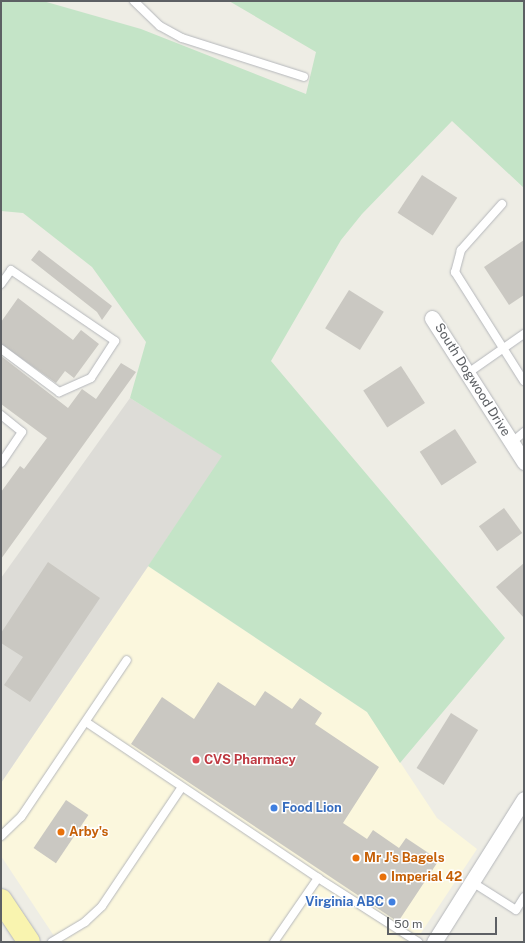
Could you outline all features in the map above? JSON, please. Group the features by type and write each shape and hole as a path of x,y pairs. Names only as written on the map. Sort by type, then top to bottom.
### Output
{"main road":[{"path":"1,900 30,942"}],"street":[{"name":"South Dogwood Drive","path":"432,318 524,462"},
{"path":"434,942 524,799"}],"lane":[{"path":"134,1 160,26 182,38 304,77"},
{"path":"502,204 460,250 455,269 524,381"},
{"path":"1,284 11,270 115,340 91,378 59,392 1,349"},
{"path":"468,373 524,334"},
{"path":"1,415 22,432 1,464"},
{"path":"511,443 524,432"},
{"path":"1,836 21,817 127,660"},
{"path":"86,722 318,878 418,942"},
{"path":"52,942 85,922 102,906 182,787"},
{"path":"274,942 318,878"},
{"path":"472,882 516,910 524,897"}],"shaded area":[{"path":"130,398 223,456 1,783 1,578"},
{"path":"148,566 367,712 437,818 477,849 415,942 58,942 1,856 1,783"}],"green space":[{"path":"1,1 43,1 141,29 306,94 316,52 229,1 524,1 524,188 452,121 362,214 341,240 271,361 505,638 400,763 367,712 148,566 222,456 130,398 146,342 92,267 23,213 1,211"}],"building":[{"path":"422,175 457,198 433,236 397,213"},
{"path":"524,240 524,295 509,305 484,267"},
{"path":"39,250 112,306 102,320 97,312 31,260"},
{"path":"349,290 384,312 360,350 325,328"},
{"path":"18,298 73,340 81,330 99,344 74,378 65,371 56,383 1,344 1,322"},
{"path":"1,356 68,408 82,389 96,399 121,363 136,372 1,559 1,492 20,466 24,469 47,438 1,404"},
{"path":"401,366 425,403 387,427 363,391"},
{"path":"455,429 477,463 442,485 420,452"},
{"path":"504,508 522,533 497,551 479,526"},
{"path":"48,562 100,598 30,702 4,685 23,657 1,643 1,633"},
{"path":"524,563 524,618 496,587"},
{"path":"218,682 255,706 265,691 292,709 300,698 322,713 315,724 379,767 343,823 367,839 373,830 399,848 406,838 439,860 398,922 131,744 162,697 194,719"},
{"path":"451,713 478,730 444,785 417,768"},
{"name":"Arby's","path":"66,800 88,815 56,863 34,848"}],"place":[{"name":"CVS Pharmacy","path":"196,760"},
{"name":"Food Lion","path":"274,808"},
{"name":"Arby's","path":"61,832"},
{"name":"Mr J's Bagels","path":"356,858"},
{"name":"Imperial 42","path":"383,877"},
{"name":"Virginia ABC","path":"392,902"}]}
